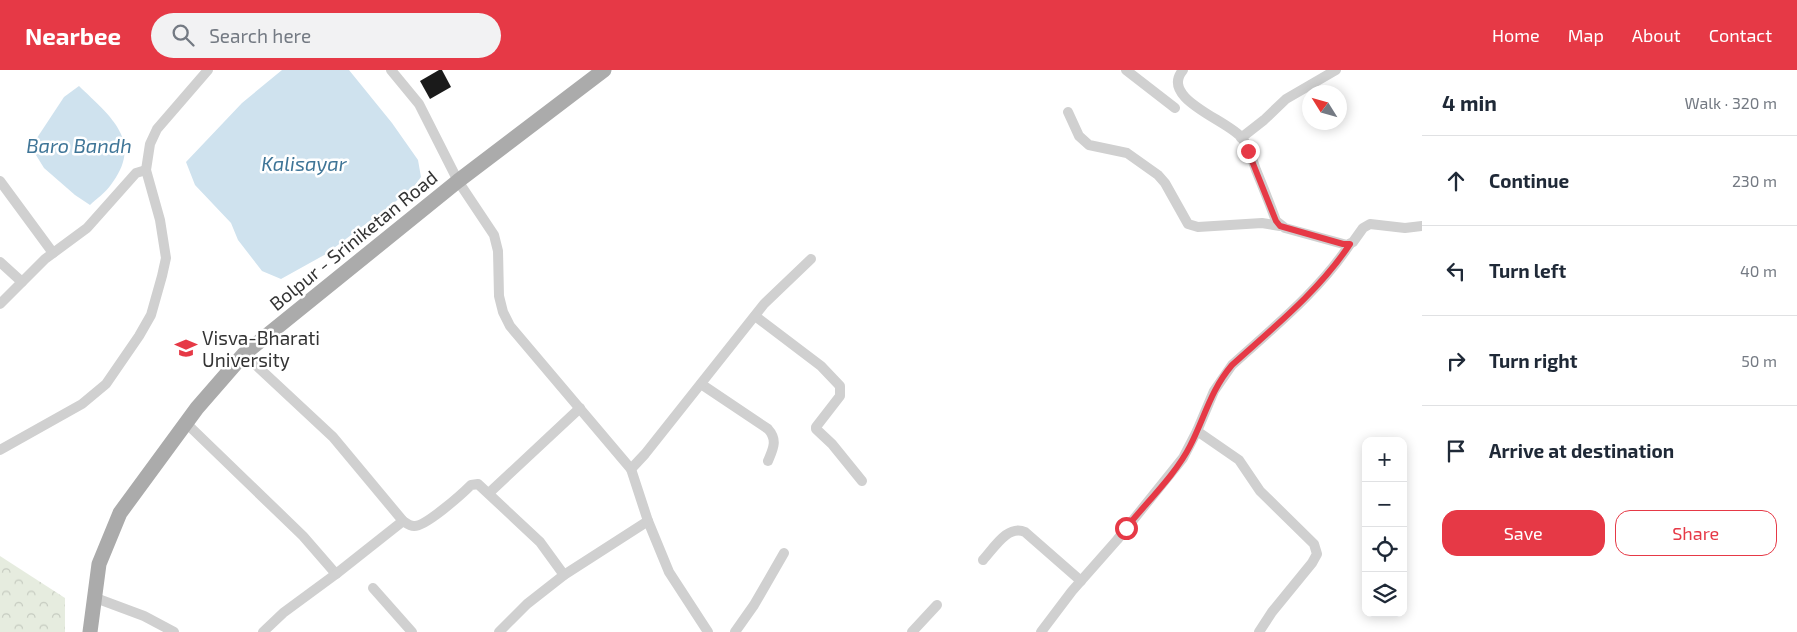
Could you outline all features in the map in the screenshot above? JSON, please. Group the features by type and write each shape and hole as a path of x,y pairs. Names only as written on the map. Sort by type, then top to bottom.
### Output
{"main road":[{"name":"Bolpur - Sriniketan Road","path":"90,632 98,564 120,514 196,408 244,354 458,181 604,70"}],"street":[{"path":"0,450 82,404 106,384 122,363 151,314 166,258 160,220 146,170 150,144 157,129 208,70"},
{"path":"392,70 419,104 458,181 494,235 498,251 499,296 503,312 510,326 631,468 648,521 669,572 706,631"},
{"path":"1126,70 1175,108"},
{"path":"1183,70 1178,77 1181,94 1189,102 1225,124 1241,138 1276,221 1280,226"},
{"path":"1241,138 1286,99 1336,70"},
{"path":"1068,112 1079,136 1089,145 1127,153 1158,174 1188,224 1198,226 1262,223 1280,226 1343,244 1350,244"},
{"path":"0,304 45,259 87,228 136,173 146,170"},
{"path":"0,181 54,253"},
{"path":"1041,632 1187,452 1208,402 1232,365 1303,301 1338,264 1350,244 1363,228 1370,224 1405,228 1422,226"},
{"path":"631,468 770,298 811,259"},
{"path":"0,262 22,282"},
{"path":"755,316 821,366 840,386 840,396 816,426 816,429 832,444 862,481"},
{"path":"244,354 332,437 403,521 413,526 420,525 436,515 473,484 478,484 540,542 564,575"},
{"path":"701,384 773,434 774,446 768,461"},
{"path":"489,493 580,408"},
{"path":"186,423 303,536 336,574"},
{"path":"1197,430 1239,460 1260,491 1317,549 1317,554 1312,563 1272,612 1259,632"},
{"path":"263,632 283,613 403,521"},
{"path":"499,632 527,604 564,575 648,521"},
{"path":"983,560 1007,534 1015,529 1020,530 1025,532 1081,581"},
{"path":"735,632 754,605 784,553"},
{"path":"373,588 412,632"},
{"path":"94,597 144,616 174,632"},
{"path":"912,632 937,605"}],"green space":[{"path":"0,556 65,598 65,632 0,632"}],"water":[{"name":"Kalisayar","path":"282,70 349,70 392,123 418,160 421,177 412,189 326,254 281,279 262,271 238,240 231,223 195,185 186,162 242,103"},
{"name":"Baro Bandh","path":"79,86 112,120 120,131 124,143 124,156 120,170 108,189 90,205 75,195 44,168 31,147 64,97"}],"building":[{"path":"442,70 451,87 430,99 420,81"}],"place":[{"name":"Visva-Bharati University","path":"186,348"}],"route":[{"path":"1126,528 1183,458 1190,446 1208,402 1224,375 1232,365 1303,301 1338,264 1350,244 1343,244 1280,226 1276,221 1248,151"}]}
